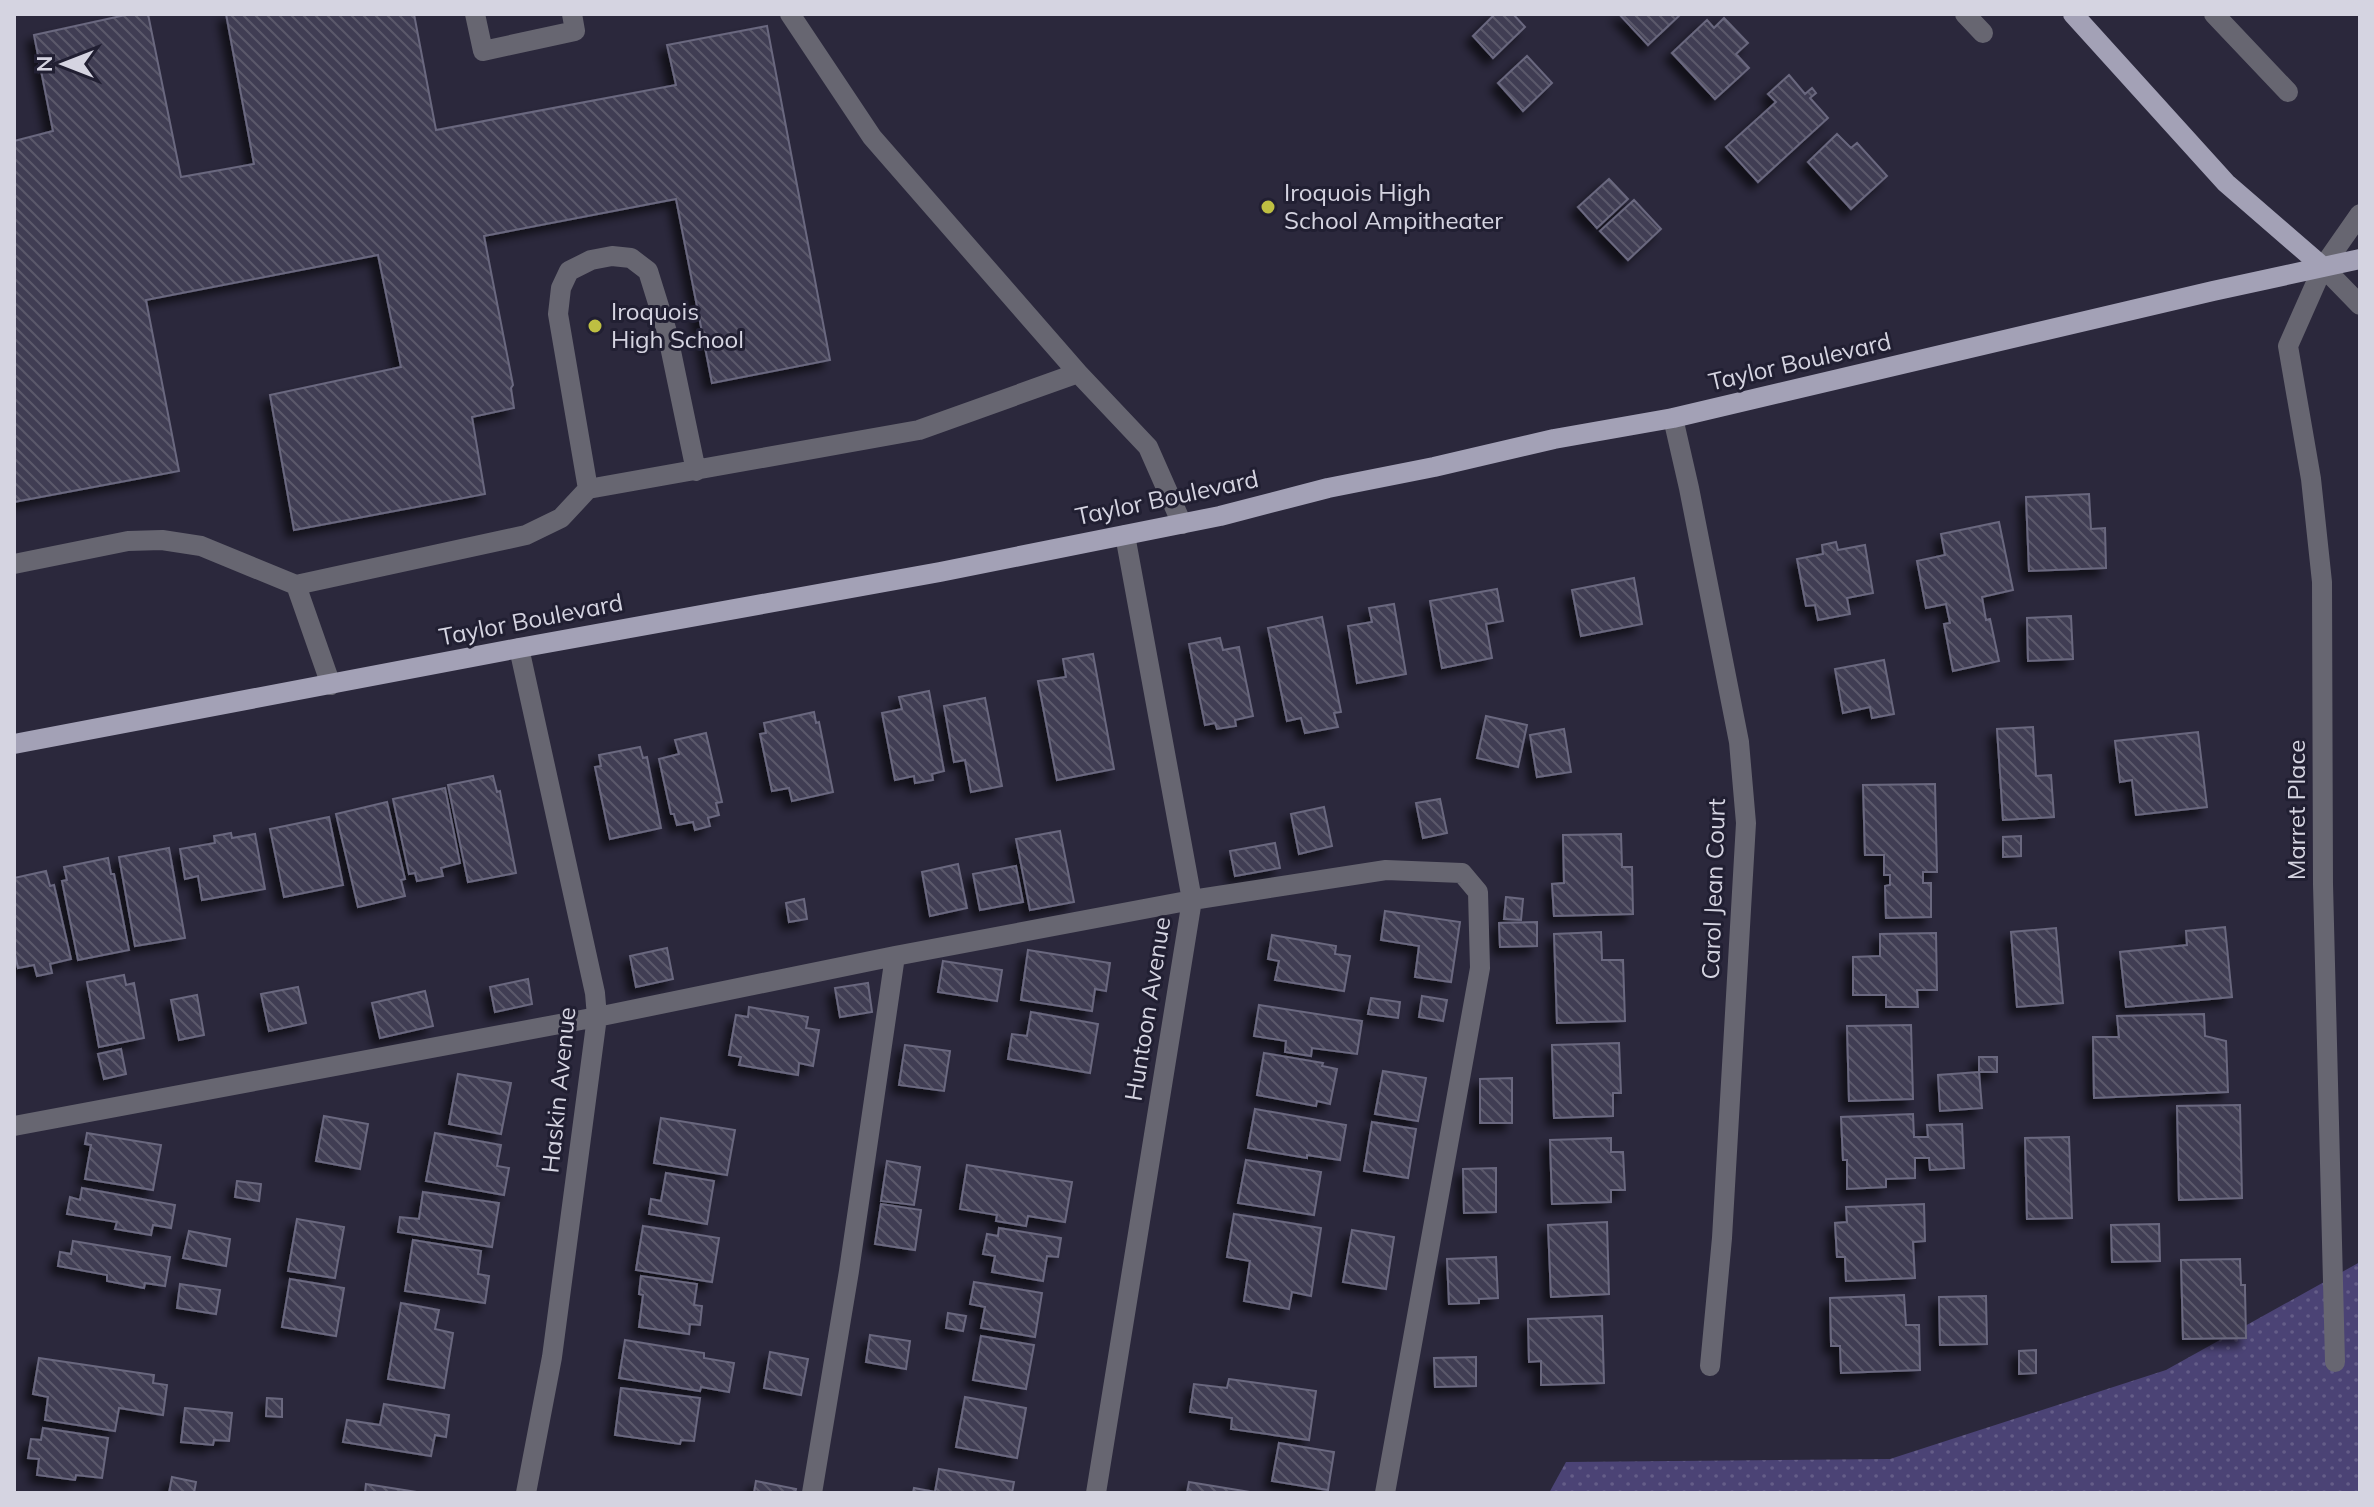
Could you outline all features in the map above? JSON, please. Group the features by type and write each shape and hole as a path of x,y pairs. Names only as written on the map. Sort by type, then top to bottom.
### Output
{"main road":[{"path":"2073,14 2226,183 2323,267"},
{"name":"Taylor Boulevard","path":"14,744 1182,524 1328,488 1554,439 1673,418 2360,259"}],"street":[{"path":"475,14 483,51 575,31 572,14"},
{"path":"790,14 872,137 1078,373 1148,447 1182,524"},
{"path":"1965,14 1983,33"},
{"path":"2214,14 2288,92"},
{"name":"Marret Place","path":"2335,1362 2323,884 2322,582 2311,479 2288,346 2323,267 2360,214"},
{"path":"588,489 558,314 561,288 569,271 591,260 612,256 631,258 648,271 667,332 696,471"},
{"path":"2323,267 2360,305"},
{"path":"14,564 128,541 162,540 201,546 296,585 526,535 561,518 588,489 919,430 1078,373"},
{"name":"Carol Jean Court","path":"1673,418 1739,742 1746,823 1722,1238 1710,1366"},
{"name":"Huntoon Avenue","path":"1096,1493 1192,900 1125,535"},
{"path":"296,585 331,685"},
{"name":"Haskin Avenue","path":"519,648 595,993 597,1017 552,1357 526,1493"},
{"path":"14,1126 597,1017 1192,900 1386,870 1462,873 1478,892 1480,968 1385,1493"},
{"path":"812,1493 849,1271 895,956"}],"shaded area":[{"path":"2360,1262 2360,1493 1549,1493 1566,1462 1890,1459 2166,1370"}],"building":[{"name":"Iroquois High School","path":"130,14 148,14 181,177 254,164 226,14 414,14 436,130 676,85 667,45 767,26 830,360 712,383 676,199 484,236 513,385 514,408 472,417 485,494 294,530 270,395 401,367 378,255 146,300 179,471 14,502 14,141 53,131 34,35"},
{"path":"1495,14 1513,14 1525,27 1493,58 1473,36"},
{"path":"1619,14 1681,14 1648,45"},
{"path":"1724,18 1748,43 1736,54 1749,68 1715,99 1672,53 1707,20 1714,28"},
{"path":"1527,56 1552,83 1523,111 1498,83"},
{"path":"1789,75 1805,94 1812,88 1816,93 1810,98 1828,118 1758,182 1726,147 1776,102 1768,94"},
{"path":"1837,134 1851,148 1857,143 1887,176 1851,209 1808,162"},
{"path":"1609,179 1628,199 1597,228 1578,207"},
{"path":"1634,200 1661,229 1628,260 1600,231"},
{"path":"2089,494 2091,529 2105,528 2106,568 2029,571 2026,497"},
{"path":"1999,522 2013,590 1982,597 1999,661 1953,671 1944,624 1950,623 1946,604 1926,608 1917,561 1945,555 1941,534"},
{"path":"1836,542 1838,550 1865,545 1873,593 1847,598 1850,614 1818,620 1815,605 1806,606 1797,559 1823,554 1822,545"},
{"path":"1634,578 1642,624 1581,636 1572,590"},
{"path":"1497,589 1503,621 1486,624 1492,658 1442,668 1430,601"},
{"path":"1394,604 1406,674 1357,683 1348,626 1372,622 1369,608"},
{"path":"2071,616 2073,659 2028,661 2027,618"},
{"path":"1322,617 1341,712 1334,713 1338,727 1305,733 1301,718 1287,721 1268,628"},
{"path":"1220,638 1223,650 1239,647 1253,716 1235,720 1236,726 1217,729 1215,723 1205,725 1189,644"},
{"path":"1093,654 1114,769 1057,780 1038,681 1066,677 1063,659"},
{"path":"1884,660 1894,714 1872,718 1870,707 1843,713 1835,669"},
{"path":"929,691 944,771 932,774 933,780 915,783 914,776 895,780 882,713 902,709 899,697"},
{"path":"985,698 1002,786 971,792 965,760 954,762 944,706"},
{"path":"814,712 816,723 819,722 833,792 792,801 789,788 772,791 760,734 766,733 764,723"},
{"path":"1486,716 1527,725 1518,767 1477,758"},
{"path":"2033,727 2036,776 2051,775 2054,817 2003,820 1997,729"},
{"path":"1564,729 1571,772 1537,777 1530,735"},
{"path":"2198,732 2207,807 2136,815 2132,780 2120,782 2115,741"},
{"path":"706,733 722,802 716,803 719,815 708,818 710,826 695,830 693,822 677,825 674,814 671,814 659,759 679,754 675,740"},
{"path":"640,747 643,758 647,757 661,828 610,839 595,767 601,766 599,755"},
{"path":"493,776 497,792 500,791 516,873 468,882 448,785"},
{"path":"1935,784 1937,872 1923,872 1923,883 1931,883 1931,917 1886,918 1885,886 1890,885 1890,875 1884,875 1884,855 1865,855 1863,785"},
{"path":"445,788 460,863 441,868 443,876 417,881 415,873 409,874 393,799"},
{"path":"1440,799 1447,833 1423,838 1416,803"},
{"path":"387,802 405,879 401,880 405,896 358,907 336,814"},
{"path":"1324,807 1332,846 1299,854 1291,814"},
{"path":"329,817 343,885 284,897 270,829"},
{"path":"1060,831 1074,902 1030,910 1016,839"},
{"path":"231,833 232,838 255,834 265,889 202,900 198,876 185,879 180,849 215,843 214,836"},
{"path":"1621,834 1622,867 1632,867 1633,914 1554,916 1552,884 1564,883 1563,835"},
{"path":"2021,836 2021,856 2003,857 2003,837"},
{"path":"1275,843 1280,868 1235,876 1230,851"},
{"path":"169,848 185,938 135,946 119,857"},
{"path":"108,858 129,950 78,960 62,881 67,880 64,867"},
{"path":"958,864 967,908 930,916 922,872"},
{"path":"1016,866 1023,902 980,910 973,874"},
{"path":"46,871 50,886 54,885 71,959 50,964 52,973 37,976 34,965 18,968 14,950 14,878"},
{"path":"1506,897 1523,899 1521,920 1504,919"},
{"path":"804,899 807,919 789,922 786,903"},
{"path":"1385,911 1460,922 1451,982 1415,977 1419,946 1381,940"},
{"path":"1537,922 1537,946 1500,947 1499,923"},
{"path":"2225,927 2232,997 2126,1007 2120,952 2187,945 2186,931"},
{"path":"2056,928 2063,1003 2017,1007 2011,932"},
{"path":"1601,932 1602,960 1623,960 1625,1021 1557,1023 1554,934"},
{"path":"1936,933 1937,990 1917,990 1918,1007 1886,1007 1886,995 1853,995 1853,957 1880,956 1880,934"},
{"path":"1272,935 1336,946 1335,954 1350,956 1344,991 1275,980 1279,961 1268,959"},
{"path":"667,948 673,979 636,987 630,956"},
{"path":"1028,950 1110,963 1106,991 1095,989 1092,1011 1021,1000"},
{"path":"943,961 1002,970 997,1001 938,992"},
{"path":"124,975 126,985 134,983 144,1038 99,1047 87,982"},
{"path":"528,979 532,1004 495,1012 490,987"},
{"path":"868,983 872,1012 840,1017 835,988"},
{"path":"298,987 306,1023 269,1031 261,994"},
{"path":"425,991 433,1026 380,1038 372,1003"},
{"path":"197,995 204,1035 179,1040 171,1000"},
{"path":"1422,996 1447,1000 1443,1021 1419,1017"},
{"path":"1371,998 1400,1002 1398,1018 1368,1014"},
{"path":"1259,1005 1362,1021 1357,1054 1312,1048 1311,1056 1285,1052 1286,1041 1254,1036"},
{"path":"749,1007 808,1017 806,1028 819,1030 813,1066 799,1063 798,1075 739,1065 741,1057 729,1055 736,1015 748,1017"},
{"path":"1031,1012 1098,1024 1090,1073 1008,1059 1012,1034 1027,1036"},
{"path":"2204,1014 2205,1036 2226,1041 2228,1092 2094,1098 2093,1037 2119,1037 2117,1016"},
{"path":"1911,1025 1913,1099 1849,1101 1847,1026"},
{"path":"1619,1043 1621,1093 1613,1093 1613,1116 1554,1118 1552,1045"},
{"path":"905,1045 950,1051 944,1091 899,1085"},
{"path":"121,1049 126,1074 104,1079 98,1054"},
{"path":"1264,1053 1323,1063 1322,1066 1337,1069 1330,1104 1317,1101 1316,1106 1257,1095"},
{"path":"1979,1057 1997,1057 1997,1072 1979,1072"},
{"path":"1383,1071 1426,1078 1418,1121 1375,1114"},
{"path":"1979,1072 1982,1108 1940,1111 1938,1075"},
{"path":"458,1074 511,1083 501,1134 449,1124"},
{"path":"1512,1078 1512,1123 1480,1123 1480,1079"},
{"path":"2240,1105 2242,1198 2179,1200 2177,1106"},
{"path":"1255,1109 1346,1125 1340,1160 1248,1148"},
{"path":"1913,1114 1914,1137 1928,1137 1927,1125 1962,1124 1964,1168 1930,1170 1929,1158 1915,1158 1915,1178 1886,1179 1886,1187 1847,1189 1847,1160 1843,1160 1841,1117"},
{"path":"324,1116 368,1124 360,1169 316,1161"},
{"path":"661,1118 735,1130 727,1175 654,1163"},
{"path":"1372,1122 1416,1129 1408,1178 1364,1171"},
{"path":"87,1133 161,1145 153,1190 85,1179 91,1145 85,1144"},
{"path":"435,1133 501,1145 497,1166 509,1168 504,1195 426,1181"},
{"path":"2069,1137 2072,1218 2027,1219 2025,1138"},
{"path":"1611,1138 1611,1152 1623,1152 1625,1190 1611,1190 1611,1202 1552,1204 1550,1140"},
{"path":"1246,1160 1321,1172 1314,1215 1238,1203"},
{"path":"887,1161 920,1167 914,1205 881,1201"},
{"path":"967,1165 1072,1182 1065,1222 1028,1216 1026,1226 996,1221 997,1215 960,1209"},
{"path":"1496,1168 1496,1212 1464,1213 1463,1169"},
{"path":"666,1173 714,1181 707,1224 649,1214 651,1199 661,1201"},
{"path":"237,1181 261,1184 259,1201 235,1197"},
{"path":"82,1188 175,1205 171,1228 153,1225 151,1235 115,1229 117,1222 67,1214 70,1197 80,1200"},
{"path":"423,1192 499,1203 492,1247 398,1232 400,1217 419,1219"},
{"path":"881,1204 921,1210 915,1250 875,1244"},
{"path":"1924,1204 1925,1241 1913,1242 1915,1278 1846,1281 1845,1257 1837,1257 1835,1223 1847,1222 1846,1207"},
{"path":"1234,1214 1321,1228 1311,1296 1292,1292 1289,1309 1244,1301 1250,1261 1227,1257"},
{"path":"297,1219 344,1227 335,1278 288,1271"},
{"path":"1607,1222 1609,1294 1551,1297 1548,1225"},
{"path":"2159,1224 2160,1261 2112,1262 2111,1225"},
{"path":"643,1226 719,1238 712,1282 636,1270"},
{"path":"999,1228 1061,1238 1058,1257 1047,1256 1043,1281 992,1272 995,1256 983,1254 987,1234 998,1236"},
{"path":"1352,1230 1394,1237 1386,1289 1343,1282"},
{"path":"189,1231 230,1239 226,1266 183,1258"},
{"path":"413,1240 481,1251 478,1274 489,1276 485,1303 405,1291"},
{"path":"73,1241 170,1257 165,1286 145,1283 144,1288 107,1281 107,1275 58,1266 60,1252 71,1254"},
{"path":"1496,1257 1498,1298 1479,1299 1479,1303 1449,1304 1447,1259"},
{"path":"2240,1259 2241,1285 2245,1285 2246,1338 2183,1339 2181,1260"},
{"path":"641,1276 697,1284 694,1305 702,1306 700,1325 690,1324 689,1334 639,1327 643,1295 639,1294"},
{"path":"290,1279 344,1288 336,1336 282,1327"},
{"path":"974,1282 1042,1293 1035,1337 981,1328 985,1307 970,1304"},
{"path":"180,1284 220,1290 216,1314 177,1308"},
{"path":"1904,1295 1906,1325 1919,1325 1920,1370 1841,1373 1840,1346 1831,1346 1830,1298"},
{"path":"1986,1296 1987,1344 1940,1345 1939,1297"},
{"path":"401,1303 439,1310 435,1329 453,1333 444,1388 388,1379"},
{"path":"948,1313 966,1316 963,1331 946,1328"},
{"path":"1602,1316 1604,1383 1541,1385 1541,1361 1529,1362 1528,1319"},
{"path":"870,1335 910,1341 906,1369 866,1362"},
{"path":"981,1336 1034,1345 1026,1389 973,1380"},
{"path":"625,1340 704,1353 704,1358 734,1363 729,1392 701,1387 700,1391 619,1378"},
{"path":"2036,1350 2036,1373 2019,1374 2019,1351"},
{"path":"770,1352 808,1359 801,1395 764,1388"},
{"path":"1476,1357 1476,1386 1435,1387 1434,1358"},
{"path":"39,1358 154,1375 153,1383 167,1385 163,1415 119,1408 115,1431 45,1420 48,1397 33,1394"},
{"path":"1229,1379 1316,1391 1309,1440 1231,1429 1232,1418 1190,1412 1194,1384 1227,1388"},
{"path":"621,1388 700,1398 694,1441 681,1440 680,1444 615,1435"},
{"path":"965,1397 1026,1408 1017,1458 956,1447"},
{"path":"267,1398 282,1399 282,1417 266,1416"},
{"path":"384,1404 449,1415 446,1437 435,1435 431,1456 343,1442 347,1420 380,1425"},
{"path":"185,1408 232,1413 229,1441 214,1440 213,1445 181,1442"},
{"path":"43,1428 108,1438 102,1478 76,1475 75,1480 37,1475 39,1459 28,1458 31,1439 41,1440"},
{"path":"1279,1443 1334,1452 1328,1490 1272,1481"},
{"path":"939,1469 1014,1482 1012,1493 913,1493 914,1488 935,1492"},
{"path":"172,1477 196,1482 194,1493 169,1493"},
{"path":"756,1481 796,1489 795,1493 754,1493"},
{"path":"1189,1482 1256,1493 1187,1493"},
{"path":"366,1484 423,1493 365,1493"}],"place":[{"name":"Iroquois High School Ampitheater","path":"1268,207"},
{"name":"Iroquois High School","path":"595,326"}]}
